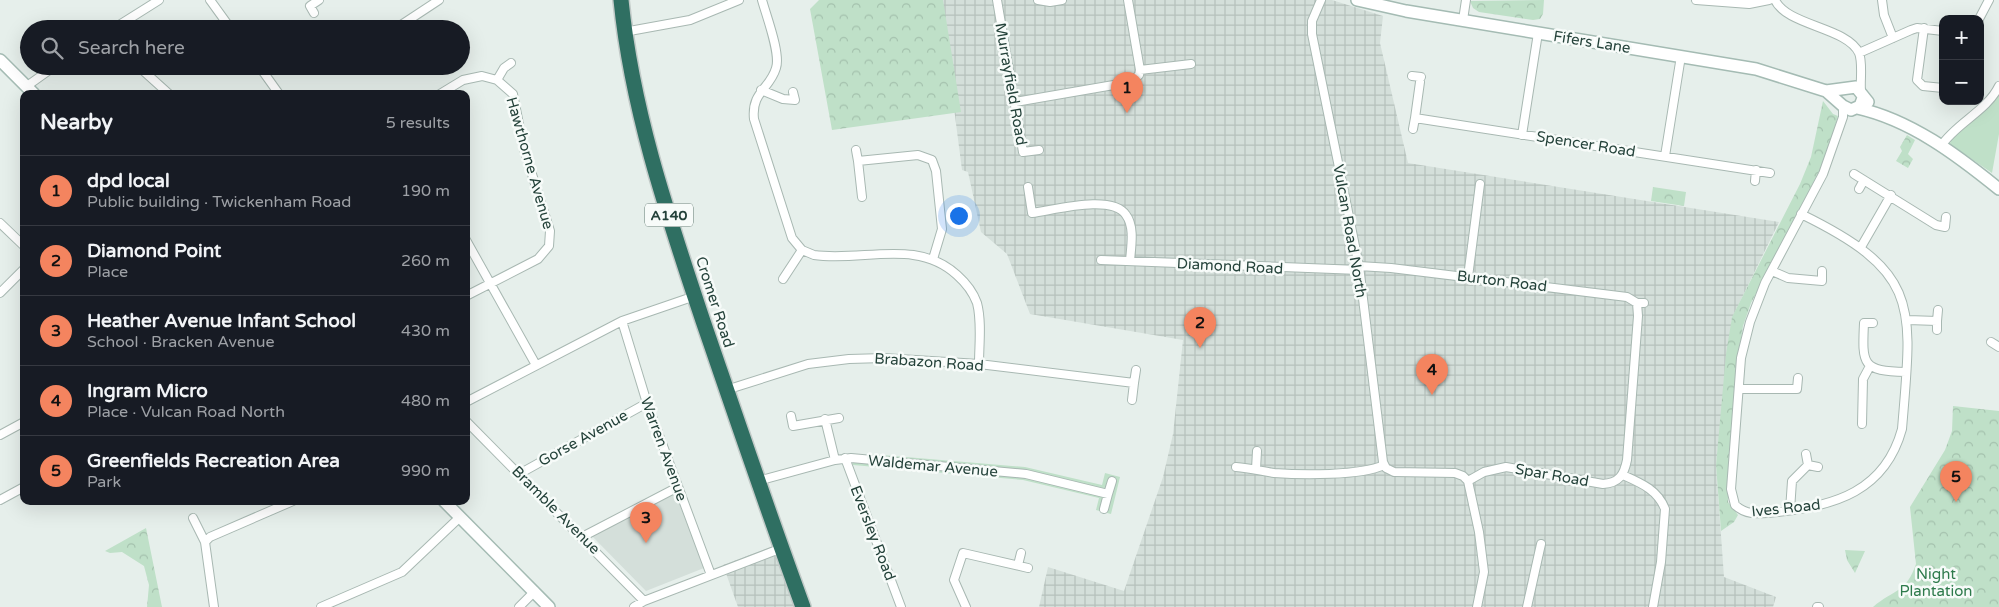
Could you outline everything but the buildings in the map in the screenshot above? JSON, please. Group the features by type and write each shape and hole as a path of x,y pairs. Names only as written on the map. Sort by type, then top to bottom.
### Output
{"highway":[{"name":"Cromer Road","path":"621,0 624,32 634,90 653,166 726,390 803,607"}],"street":[{"path":"128,20 159,0"},
{"path":"210,0 224,20"},
{"path":"302,11 312,9 319,0"},
{"path":"408,20 439,0"},
{"path":"624,32 690,20 739,0"},
{"path":"762,0 777,63 773,74 754,102 754,119 792,238 802,250 821,256 910,253 934,259 960,278 974,296 978,312 979,364"},
{"name":"Murrayfield Road","path":"997,0 1023,152 1039,150"},
{"path":"1038,0 1050,2 1062,0"},
{"path":"1014,102 1131,82 1139,74 1140,70 1128,0"},
{"name":"Vulcan Road North","path":"1321,0 1312,21 1312,34 1359,268 1384,465"},
{"name":"Fifers Lane","path":"1357,0 1538,33 1756,69 1826,91 1847,109 1882,115"},
{"path":"1463,20 1466,0"},
{"path":"1696,0 1748,4 1769,0"},
{"path":"1775,0 1782,10 1789,15 1832,33 1851,44 1859,53 1862,95 1847,109 1840,95 1860,68"},
{"path":"1882,0 1884,15 1893,38"},
{"path":"1981,15 1989,0"},
{"path":"1859,53 1911,30 1924,28 1939,30"},
{"path":"1924,28 1917,80 1923,86 1939,88"},
{"path":"1522,135 1538,33"},
{"path":"1665,156 1681,56"},
{"path":"0,60 30,90 45,75"},
{"path":"497,80 504,68 511,63"},
{"path":"1140,70 1191,64"},
{"path":"148,75 165,90"},
{"path":"266,75 277,90"},
{"name":"Hawthorne Avenue","path":"447,90 472,76 497,80 515,98 524,149 551,238 545,253 538,260 470,294"},
{"path":"1412,76 1420,79 1413,129"},
{"path":"1941,146 1992,97 1999,86"},
{"name":"Fifers Lane","path":"1826,91 1856,87 1882,115 1941,146 1999,189"},
{"path":"761,90 783,99 794,96 796,109"},
{"name":"Ives Road","path":"1801,214 1861,247 1890,274 1901,297 1908,320 1906,372 1898,440 1891,457 1880,472 1869,483 1851,494 1814,508 1748,514 1740,510 1732,499 1739,388 1746,336 1756,302 1801,214 1823,174 1847,109"},
{"name":"Spencer Road","path":"1415,118 1770,172"},
{"path":"856,150 862,197"},
{"path":"858,161 918,155 932,160 936,171 942,229 934,259"},
{"path":"1755,181 1756,170"},
{"path":"1854,174 1891,195 1930,222 1945,227"},
{"path":"1859,189 1864,180"},
{"path":"1468,277 1480,184"},
{"path":"1028,187 1034,222"},
{"path":"1861,247 1891,195"},
{"path":"1032,213 1101,203 1119,208 1126,215 1130,224 1130,261"},
{"path":"1944,237 1946,217"},
{"path":"0,223 20,242"},
{"path":"470,247 536,366"},
{"path":"783,280 802,250"},
{"name":"Diamond Road","path":"1101,260 1236,267 1359,268"},
{"name":"Burton Road","path":"1359,268 1468,277 1627,297 1640,303 1627,460 1623,476"},
{"path":"1772,271 1788,278 1822,281"},
{"path":"1822,271 1822,290"},
{"path":"0,293 20,273"},
{"path":"470,400 622,322 695,296"},
{"path":"1937,330 1938,310"},
{"path":"1908,320 1937,320"},
{"name":"Warren Avenue","path":"622,322 646,403 711,575"},
{"path":"1855,322 1873,323"},
{"path":"1864,323 1862,350 1866,362 1879,370 1906,372"},
{"path":"1991,342 1998,350"},
{"name":"Brabazon Road","path":"726,390 808,364 849,358 884,358 979,364 1134,383"},
{"path":"1862,424 1863,379 1870,366"},
{"path":"1132,400 1136,370"},
{"path":"1797,398 1798,378"},
{"path":"1739,388 1797,389"},
{"name":"Gorse Avenue","path":"519,474 646,403"},
{"path":"1862,412 1872,412"},
{"path":"791,416 796,435"},
{"path":"794,426 839,418"},
{"path":"826,419 835,460"},
{"path":"0,436 20,424"},
{"name":"Bramble Avenue","path":"470,425 644,601"},
{"path":"1256,469 1257,451"},
{"path":"1806,454 1808,465"},
{"name":"Waldemar Avenue","path":"758,481 845,458 1030,474 1108,494"},
{"name":"Eversley Road","path":"845,458 901,607"},
{"path":"1236,467 1274,473 1363,472 1384,465 1394,472 1455,473 1468,481 1479,532 1484,572 1477,607"},
{"path":"1790,510 1792,481 1808,465"},
{"path":"1808,465 1818,467"},
{"name":"Spar Road","path":"1468,481 1484,472 1506,467 1603,484 1617,481 1623,476"},
{"path":"1623,476 1649,488 1658,495 1665,509 1661,562 1653,607"},
{"path":"1104,509 1112,481"},
{"path":"582,537 678,487"},
{"path":"0,500 20,489"},
{"path":"204,542 284,505"},
{"path":"448,505 549,607"},
{"path":"321,607 408,568 460,517"},
{"path":"193,518 204,542 214,607"},
{"path":"1527,607 1541,544"},
{"path":"634,607 644,601 782,548"},
{"path":"1018,566 1021,552"},
{"path":"966,607 954,580 963,553 1028,568"},
{"path":"519,607 535,592"}],"shaded area":[{"path":"940,0 1332,0 1383,16 1380,43 1408,163 1779,222 1732,318 1716,465 1724,577 1776,597 1773,607 1039,607 1048,567 1124,591 1163,477 1173,434 1183,340 1030,314 1007,254 981,232 968,172 962,170"},
{"path":"675,492 704,568 646,591 591,535"},
{"path":"774,546 796,607 738,607 723,565"}],"green space":[{"path":"819,0 943,0 961,112 832,130 810,9"},
{"path":"1544,0 1543,14 1540,19 1533,20 1479,12 1473,8 1470,1"},
{"path":"1999,95 1999,134 1992,173 1950,144 1951,139"},
{"path":"1823,101 1833,114 1838,116 1824,162 1751,303 1743,326 1737,368 1728,486 1728,502 1738,515 1734,522 1721,531 1716,465 1726,354 1732,317 1800,184 1811,157"},
{"path":"1907,135 1915,140 1908,154 1913,159 1908,168 1896,161 1902,151 1900,147"},
{"path":"1653,187 1686,192 1684,206 1651,201"},
{"name":"Night Plantation","path":"1953,406 1999,411 1999,607 1873,607 1904,586 1916,564 1910,507 1945,450 1952,431"},
{"path":"870,454 1025,467 1102,485 1105,473 1120,477 1111,514 1096,510 1099,498 1023,480 853,465 851,458 869,460"},
{"path":"146,528 162,607 147,607 149,585 144,566 122,552 110,553 105,551"},
{"path":"1845,550 1865,551 1855,573 1847,560"}],"place":[{"name":"dpd local","path":"1127,113"},
{"name":"Diamond Point","path":"1200,348"},
{"name":"Ingram Micro","path":"1432,395"},
{"name":"Greenfields Recreation Area","path":"1956,502"},
{"name":"Heather Avenue Infant School","path":"646,543"}]}
